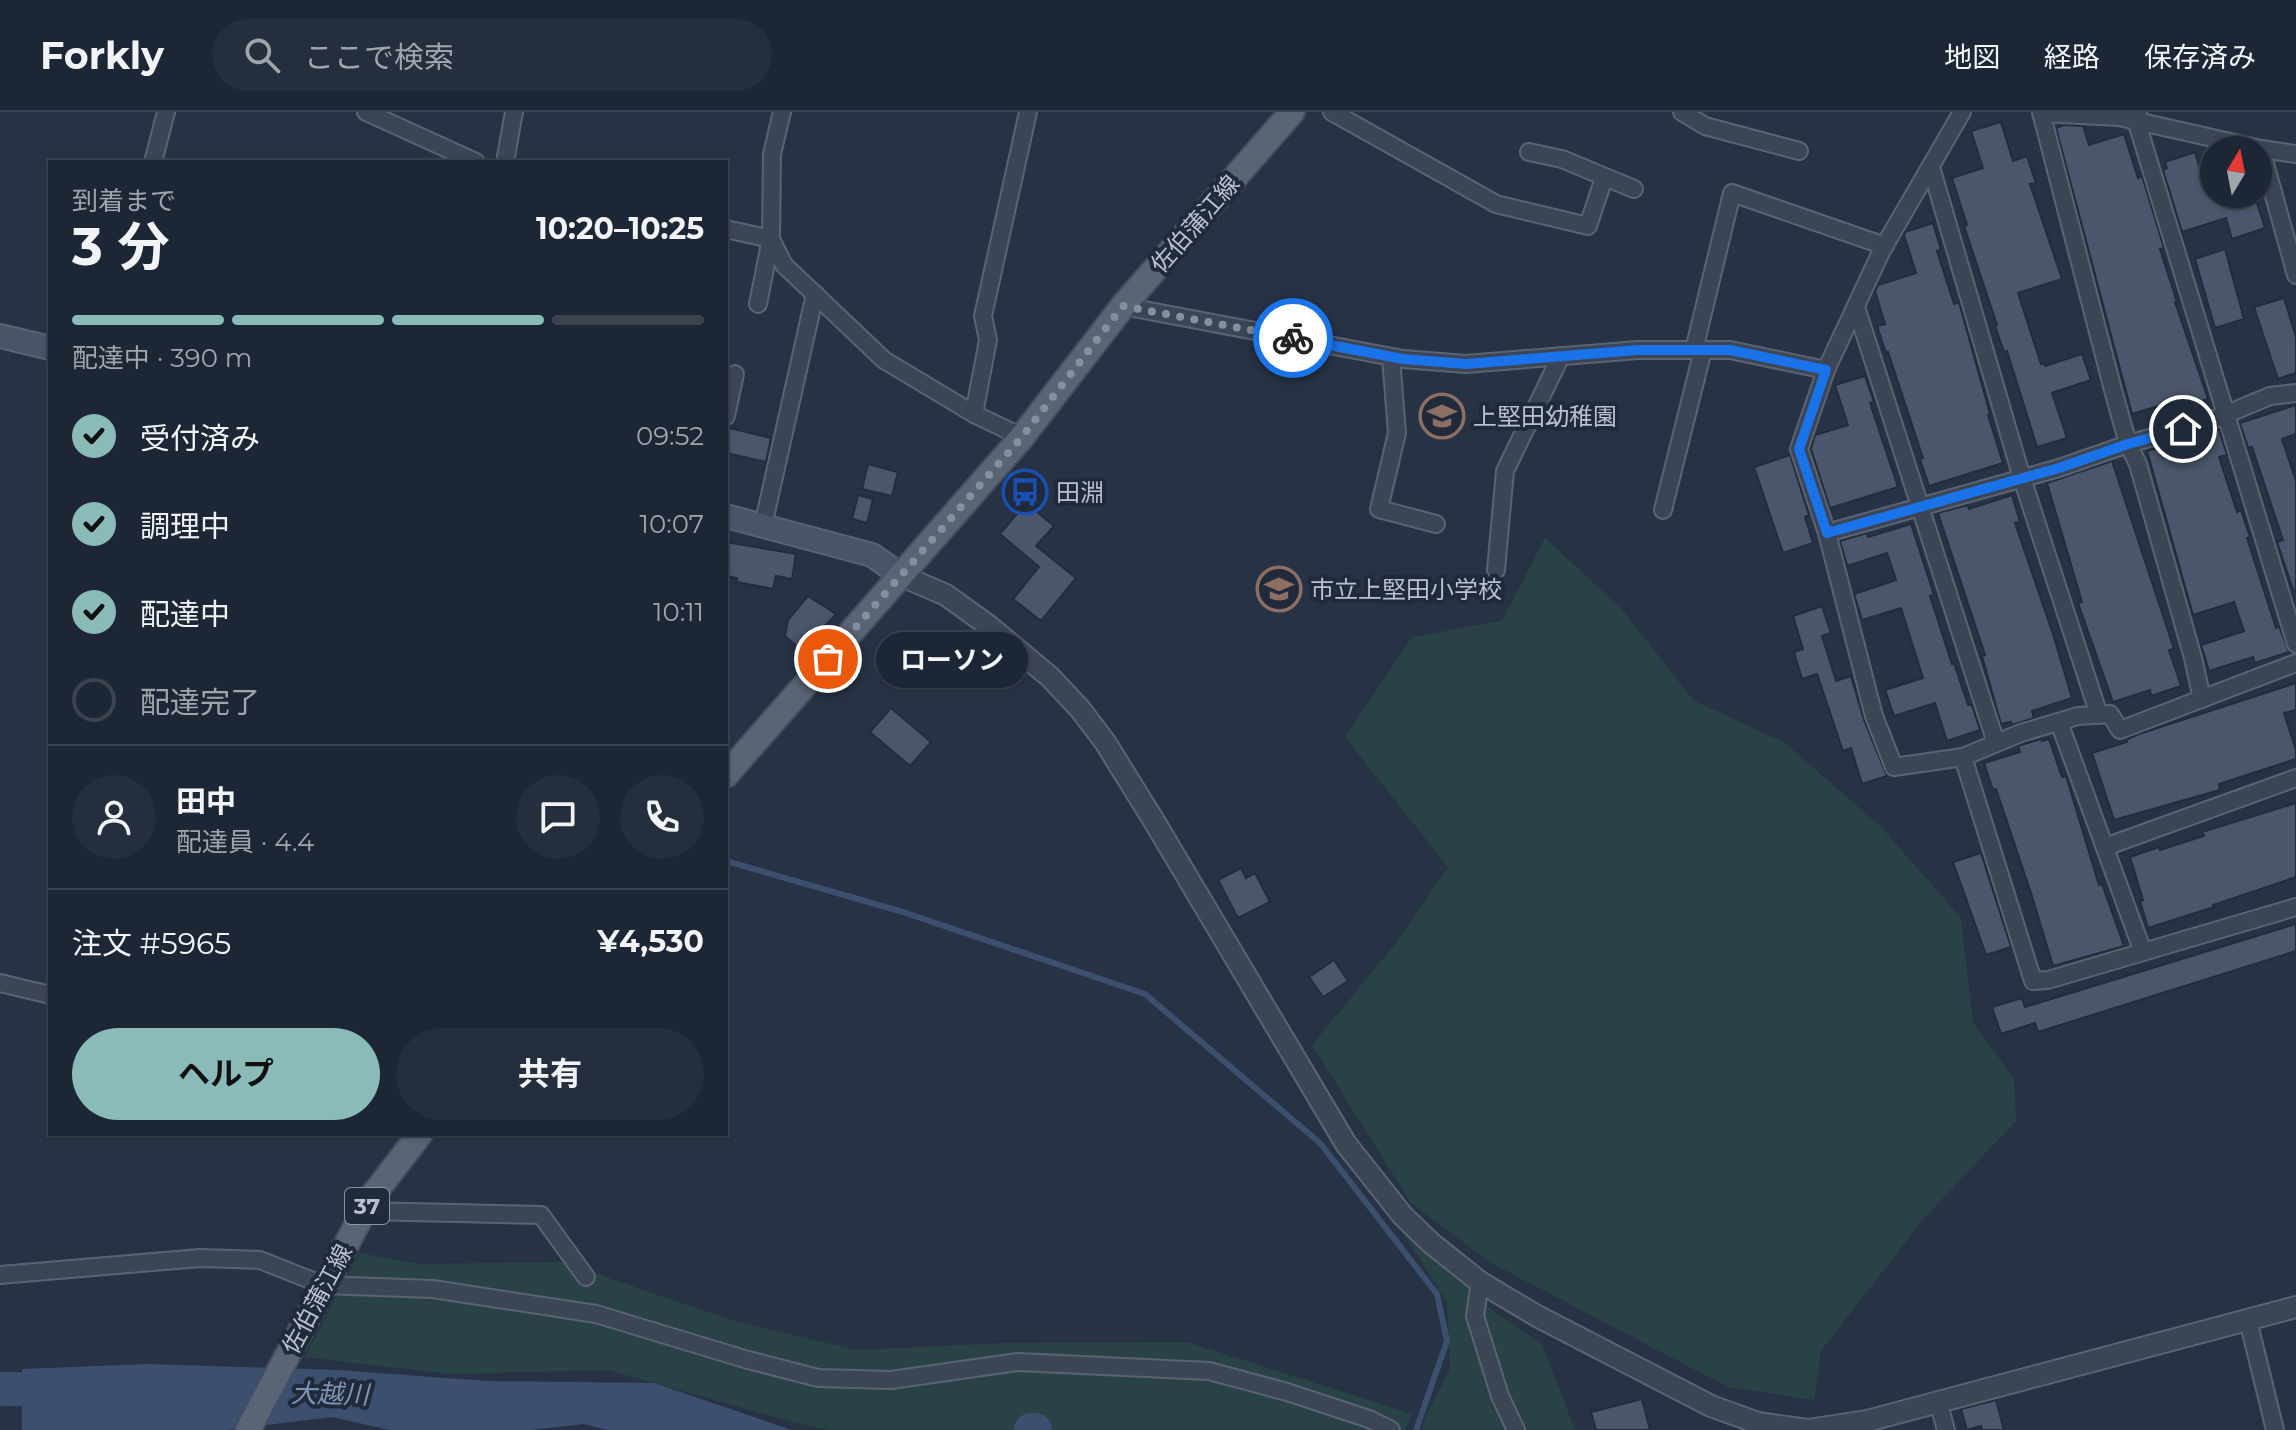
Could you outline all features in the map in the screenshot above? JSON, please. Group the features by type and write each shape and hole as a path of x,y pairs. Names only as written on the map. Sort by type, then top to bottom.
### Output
{"main road":[{"name":"佐伯蒲江線","path":"728,773 1022,437 1123,306 1292,112"},
{"path":"0,336 48,348"},
{"path":"728,517 872,555 902,576"},
{"name":"佐伯蒲江線","path":"248,1430 371,1198 418,1136"}],"street":[{"path":"154,160 166,112"},
{"path":"366,112 472,160"},
{"path":"505,160 514,112"},
{"path":"758,304 771,239 772,154 782,112"},
{"path":"974,414 988,340 983,316 1028,112"},
{"path":"1332,112 1496,204 1588,226 1604,178"},
{"path":"1682,112 1705,126 1799,151"},
{"path":"1962,112 1885,246 1826,370 1799,449 1827,533 1874,716 1894,767 1963,757 2078,716 2110,714 2120,730 2296,663"},
{"path":"2202,699 2138,464 2128,444 2041,112 2138,118 2211,136"},
{"path":"2138,118 2296,644"},
{"path":"2272,151 2296,154"},
{"path":"1529,152 1562,159 1634,189"},
{"path":"1931,167 2022,478 2099,715"},
{"path":"2272,189 2296,275"},
{"path":"1663,510 1732,193 1885,246"},
{"path":"728,229 771,239"},
{"path":"771,239 784,265 884,360 974,414 1022,437"},
{"path":"763,526 815,294"},
{"path":"1123,306 1391,357 1466,364 1638,350 1730,350 1826,370"},
{"path":"1856,307 1996,743"},
{"path":"1496,570 1505,471 1561,356"},
{"path":"1391,357 1397,433 1379,509 1436,524"},
{"path":"728,407 735,374"},
{"path":"1827,533 2022,478 2225,415 2270,396 2296,393"},
{"path":"902,576 946,595 989,626 1050,677 1080,709 1105,742 1191,881 1346,1144 1403,1216 1480,1282 1614,1357 1711,1406 1758,1423 1808,1430 1850,1427 2296,1307"},
{"path":"2059,722 2143,952"},
{"path":"1963,757 2033,981 2048,980 2296,907"},
{"path":"2105,847 2296,778"},
{"path":"0,983 48,995"},
{"path":"364,1211 541,1215 586,1277"},
{"path":"0,1275 200,1258 260,1260 323,1285 433,1289 596,1314 818,1378 891,1380 1018,1362 1209,1371 1287,1392 1369,1419 1391,1430"},
{"path":"1480,1282 1475,1316 1500,1396 1516,1430"},
{"path":"2248,1320 2275,1430"},
{"path":"1938,1401 1946,1430"}],"green space":[{"path":"1545,538 1621,608 1693,700 1785,743 1882,828 1961,918 1973,1023 2014,1078 2016,1121 1925,1217 1821,1351 1814,1400 1728,1387 1493,1264 1411,1203 1312,1045 1397,942 1448,867 1345,737 1412,637 1502,621"},
{"path":"1398,1225 1491,1309 1542,1344 1575,1430 1422,1430 1450,1369 1447,1302"},
{"path":"359,1253 420,1264 562,1262 734,1321 856,1350 1007,1343 1187,1342 1412,1414 1405,1430 831,1430 608,1370 450,1374 305,1357"}],"water":[{"path":"148,1364 338,1370 487,1381 654,1383 792,1430 607,1430 584,1424 529,1430 390,1430 332,1417 226,1430 22,1430 22,1369"}],"building":[{"path":"2001,122 2013,161 2027,156 2036,183 2030,184 2062,279 2018,293 2041,364 2045,366 2082,354 2091,380 2052,393 2067,438 2037,447 2007,351 2004,352 1995,326 1952,178 1983,168 1971,131"},
{"path":"2064,125 2083,126 2089,145 2124,134 2138,178 2142,176 2164,248 2160,249 2175,302 2208,399 2178,408 2175,401 2132,414 2056,128"},
{"path":"2195,152 2200,169 2200,208 2259,208 2265,228 2232,239 2226,218 2182,232 2163,170 2167,168 2165,162"},
{"path":"1933,223 1941,250 1937,251 1954,304 1959,302 2003,463 1929,486 1920,459 1923,458 1877,326 1885,324 1875,291 1878,285 1916,273 1905,232"},
{"path":"2225,249 2244,319 2215,328 2195,259"},
{"path":"2284,298 2296,337 2296,373 2278,379 2254,307"},
{"path":"1865,376 1874,402 1870,403 1898,487 1830,508 1811,449 1815,435 1848,425 1835,385"},
{"path":"2296,405 2296,434 2282,439 2296,481 2296,590 2293,590 2277,542 2283,540 2252,447 2248,448 2240,423"},
{"path":"729,428 771,438 766,462 728,453"},
{"path":"2219,429 2227,455 2219,457 2237,512 2241,510 2250,537 2247,538 2276,628 2279,626 2289,652 2255,663 2253,657 2209,671 2201,645 2244,631 2234,602 2193,615 2147,451"},
{"path":"1790,455 1809,515 1805,517 1813,543 1783,553 1754,467"},
{"path":"2112,461 2174,649 2169,650 2181,686 2151,696 2150,690 2113,702 2078,603 2082,602 2047,483"},
{"path":"868,464 898,472 892,496 862,489"},
{"path":"858,495 873,499 867,523 852,519"},
{"path":"2012,495 2020,522 2015,523 2072,698 2032,711 2034,718 2012,725 2011,722 2001,724 1982,656 1985,655 1938,513 1968,505 1969,509"},
{"path":"1026,503 1054,526 1036,546 1076,578 1041,621 1013,599 1039,567 1000,534"},
{"path":"1911,524 1952,664 1980,730 1947,741 1935,703 1894,716 1885,690 1923,678 1901,608 1862,620 1854,594 1896,580 1887,553 1847,566 1840,541 1867,533 1868,537"},
{"path":"728,542 796,554 792,579 776,576 773,589 737,582 737,578 728,576"},
{"path":"808,596 836,614 802,651 785,636 788,620"},
{"path":"1822,606 1831,633 1822,636 1836,681 1851,676 1864,720 1887,776 1862,784 1851,748 1843,751 1817,674 1802,679 1794,652 1803,649 1793,616"},
{"path":"2296,683 2296,710 2284,713 2296,759 2219,784 2220,790 2114,820 2092,753 2127,742 2139,734"},
{"path":"891,708 931,742 910,766 870,732"},
{"path":"2049,739 2062,777 2066,776 2099,885 2102,884 2124,946 2053,966 1996,789 1993,790 1984,763 2020,752 2018,746"},
{"path":"2296,803 2296,877 2148,928 2130,857 2204,836 2202,832"},
{"path":"1981,853 2011,947 1986,955 1953,862"},
{"path":"1241,868 1246,878 1255,873 1270,902 1238,918 1218,880"},
{"path":"2296,924 2296,951 2038,1032 2035,1023 2001,1034 1992,1007 2022,998 2025,1007"},
{"path":"1334,960 1348,981 1323,997 1309,977"},
{"path":"1642,1399 1650,1430 1596,1430 1591,1412"},
{"path":"1996,1400 2004,1430 1982,1430 1981,1426 1967,1430 1961,1409"}],"waterway":[{"path":"728,862 903,912 1145,994 1320,1143 1437,1294 1447,1341 1416,1430"},
{"name":"大越川","path":"0,1389 68,1390"}],"way so far":[{"path":"828,659 1022,437 1123,306 1293,338"}],"place":[{"name":"上堅田幼稚園","path":"1442,416"},
{"name":"田淵","path":"1025,492"},
{"name":"市立上堅田小学校","path":"1279,589"},
{"name":"ローソン","path":"828,659"}],"route":[{"path":"1293,338 1403,359 1466,364 1638,350 1730,350 1826,370 1799,449 1827,533 2059,468 2183,429"}]}
